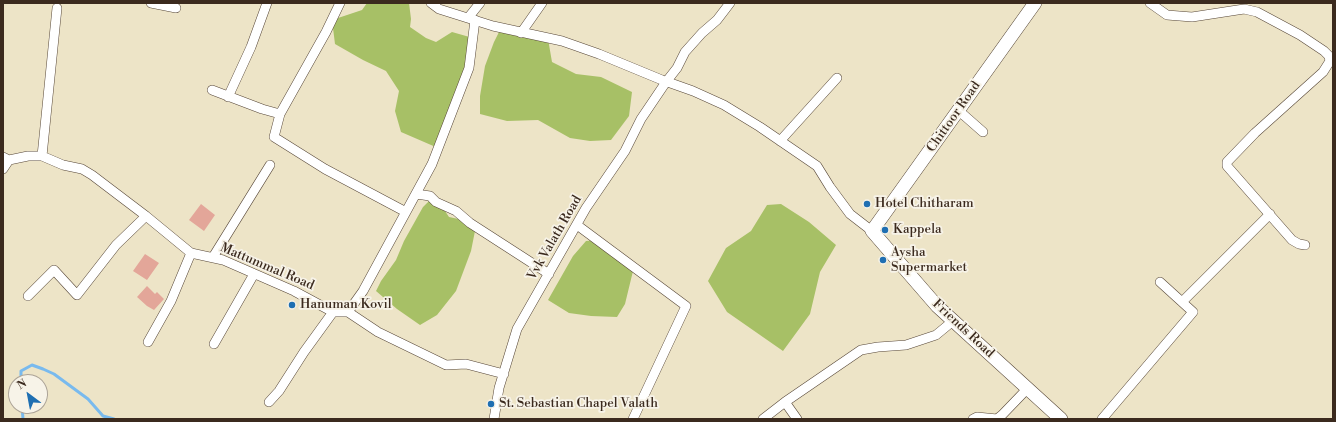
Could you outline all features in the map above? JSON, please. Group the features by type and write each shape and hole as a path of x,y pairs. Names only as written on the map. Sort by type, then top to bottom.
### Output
{"main road":[{"name":"Chittoor Road","path":"872,231 1035,3"},
{"name":"Friends Road","path":"872,231 937,306 1062,419"}],"street":[{"path":"151,3 176,8"},
{"path":"228,97 252,47 266,3"},
{"path":"340,3 322,39 280,114 274,137 325,169 406,212"},
{"path":"430,3 439,9 493,26 562,41 599,54 666,82 693,91 724,106 817,166 850,214 872,231"},
{"path":"480,3 472,19 469,68 432,164 363,291 348,312 378,332 446,365 466,364 504,374"},
{"path":"521,33 542,3"},
{"name":"Vvk Valath Road","path":"494,419 499,388 517,329 586,208 625,151 641,119 677,68 685,52 702,33 717,20 730,3"},
{"path":"1150,3 1167,15 1192,17 1244,9 1257,12 1300,35 1329,56 1330,61 1323,72 1255,133 1227,162 1227,166 1292,240 1299,244 1305,245"},
{"path":"42,156 57,8"},
{"path":"780,141 837,78"},
{"path":"212,90 228,97 280,114"},
{"path":"958,110 983,132"},
{"name":"Mattummal Road","path":"6,159 42,156 63,165 87,171 191,253 223,260 294,291 333,312 348,312"},
{"path":"3,168 6,159"},
{"path":"213,257 270,165"},
{"path":"416,194 430,196 436,202 456,211 470,223 549,274"},
{"path":"1182,302 1270,214"},
{"path":"28,296 54,270 77,295 116,246 146,216"},
{"path":"577,225 686,306 633,419"},
{"path":"148,342 171,301 191,253"},
{"path":"214,344 254,274"},
{"path":"1102,419 1193,312 1160,282"},
{"path":"269,402 279,391 304,352 333,312"},
{"path":"762,419 860,350 906,345 936,335 953,321"},
{"path":"972,419 977,417 997,419 1028,388"},
{"path":"785,402 797,419"}],"green space":[{"path":"367,3 409,3 411,19 410,27 426,38 436,42 452,32 473,38 470,55 438,148 401,132 395,111 399,91 386,71 335,44 332,20 362,10"},
{"path":"501,28 548,39 552,62 576,74 601,77 632,92 629,116 611,140 590,141 570,138 538,120 507,121 480,114 480,96 485,66"},
{"path":"429,201 443,208 449,217 468,221 475,231 471,251 456,291 437,315 420,325 397,309 376,291 381,281 396,260 404,241 423,207"},
{"path":"781,204 809,222 836,245 820,272 810,314 783,351 727,312 708,281 726,248 751,231 767,205"},
{"path":"597,240 633,271 625,304 617,317 569,313 548,300 573,256 586,241"}],"building":[{"path":"201,204 215,215 204,231 189,220"},
{"path":"145,254 159,263 147,280 133,271"},
{"path":"147,286 155,294 157,292 164,299 154,310 137,297"}],"waterway":[{"path":"21,374 21,371 32,365 54,374 88,399 103,416 114,419"},
{"path":"23,414 23,419"}],"place":[{"name":"Hotel Chitharam","path":"867,204"},
{"name":"Kappela","path":"885,230"},
{"name":"Aysha Supermarket","path":"883,260"},
{"name":"Hanuman Kovil","path":"292,305"},
{"name":"St. Sebastian Chapel Valath","path":"491,404"}]}
